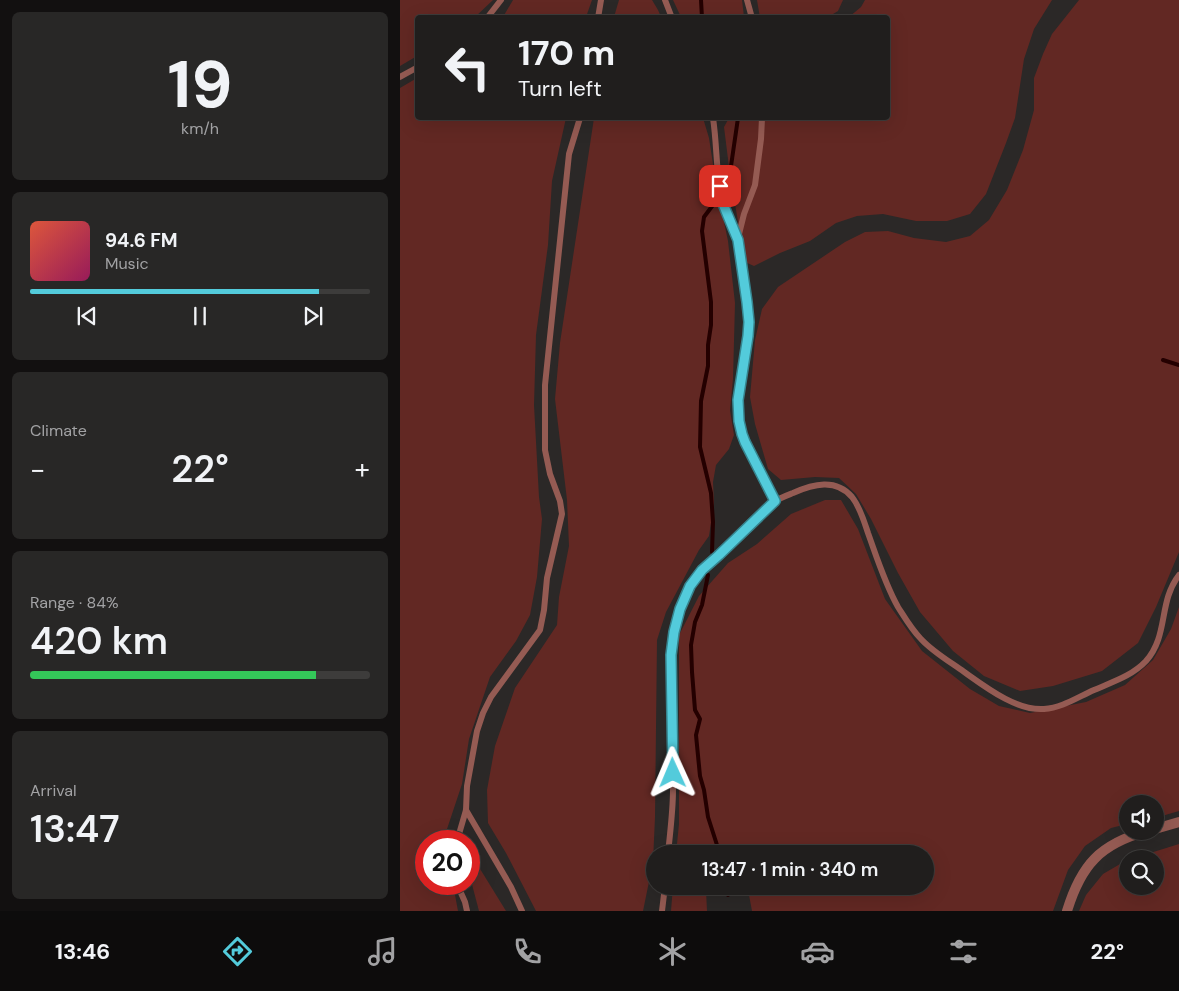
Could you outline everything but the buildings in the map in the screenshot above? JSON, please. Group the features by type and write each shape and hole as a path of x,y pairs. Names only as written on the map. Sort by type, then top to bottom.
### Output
{"street":[{"path":"1164,826 1179,822"},
{"path":"1067,911 1080,877 1096,857 1121,840"}],"lane":[{"path":"489,15 501,0"},
{"path":"598,15 601,0"},
{"path":"665,0 671,15"},
{"path":"748,0 751,15"},
{"path":"400,77 415,69"},
{"path":"460,830 466,810 467,786 482,713 491,697 540,630 547,578 562,514 545,450 545,386 569,154 579,120"},
{"path":"713,120 721,199 738,240 749,322 738,400 739,421 745,442 775,501"},
{"path":"738,240 744,214 756,184 762,120"},
{"path":"669,845 673,791 671,655 680,609 690,586 702,570 775,501 813,486 830,484 844,489 859,509 896,604 921,639 940,656 990,690 1022,706 1038,709 1059,706 1124,677 1144,663 1159,640 1169,592 1179,575"},
{"path":"466,810 511,888 522,911"},
{"path":"462,895 467,911"},
{"path":"662,911 664,895"}],"shaded area":[{"path":"400,0 493,0 477,15 415,15 415,57 400,66"},
{"path":"513,0 592,0 587,15 504,15"},
{"path":"619,0 652,0 660,15 615,15"},
{"path":"673,0 742,0 744,15 680,15"},
{"path":"757,0 843,0 838,11 831,15 760,15"},
{"path":"865,0 1052,0 1034,29 1024,59 1015,118 1006,143 986,194 970,214 947,221 916,221 883,214 857,216 836,223 810,241 754,266 745,262 724,127 728,120 890,120 890,15 851,15 861,7"},
{"path":"1079,0 1179,0 1179,552 1156,607 1138,643 1102,671 1053,686 1020,691 984,676 953,651 920,612 856,494 839,478 815,477 781,480 768,469 755,424 750,397 755,340 762,309 778,287 845,242 865,232 888,231 914,238 946,242 970,236 989,220 1007,190 1023,150 1034,110 1034,78 1043,54 1052,34"},
{"path":"415,79 415,120 566,120 552,181 548,245 536,335 534,405 542,519 537,577 530,615 516,641 490,677 469,739 462,784 447,830 415,830 415,895 455,895 458,911 400,911 400,88"},
{"path":"594,120 704,120 709,138 728,241 735,303 733,379 730,410 734,435 729,449 716,465 713,482 714,503 709,536 699,550 666,612 657,640 654,845 646,845 646,895 643,911 536,911 488,823 487,790 495,746 515,688 557,625 559,597 569,546 567,500 555,399 560,343"},
{"path":"825,500 841,500 858,529 885,599 922,651 970,689 999,706 1030,713 1086,702 1125,685 1153,660 1171,629 1179,607 1179,811 1164,815 1164,795 1119,795 1119,826 1111,828 1085,846 1068,870 1053,911 752,911 749,895 934,895 934,845 677,845 679,824 679,635 699,596 728,563 757,544 791,514"},
{"path":"1179,844 1179,911 1079,911 1086,895 1103,874 1119,865 1119,895 1164,895 1164,850 1160,850"},
{"path":"480,869 506,911 479,911 475,895 480,895"},
{"path":"672,895 706,895 707,911 671,911"}],"waterway":[{"path":"701,0 702,15"},
{"path":"727,182 738,120"},
{"path":"712,552 713,522 711,493 700,447 701,401 708,366 708,345 711,325 711,302 702,231 704,217 713,205"},
{"path":"1163,360 1179,365"},
{"path":"708,575 702,605 695,622 691,645 695,710 700,719 696,735 700,776 708,817 717,845"}],"route":[{"path":"673,773 671,655 680,609 690,586 702,570 775,501 745,442 739,421 739,388 749,322 738,240 721,199 720,186"}]}
